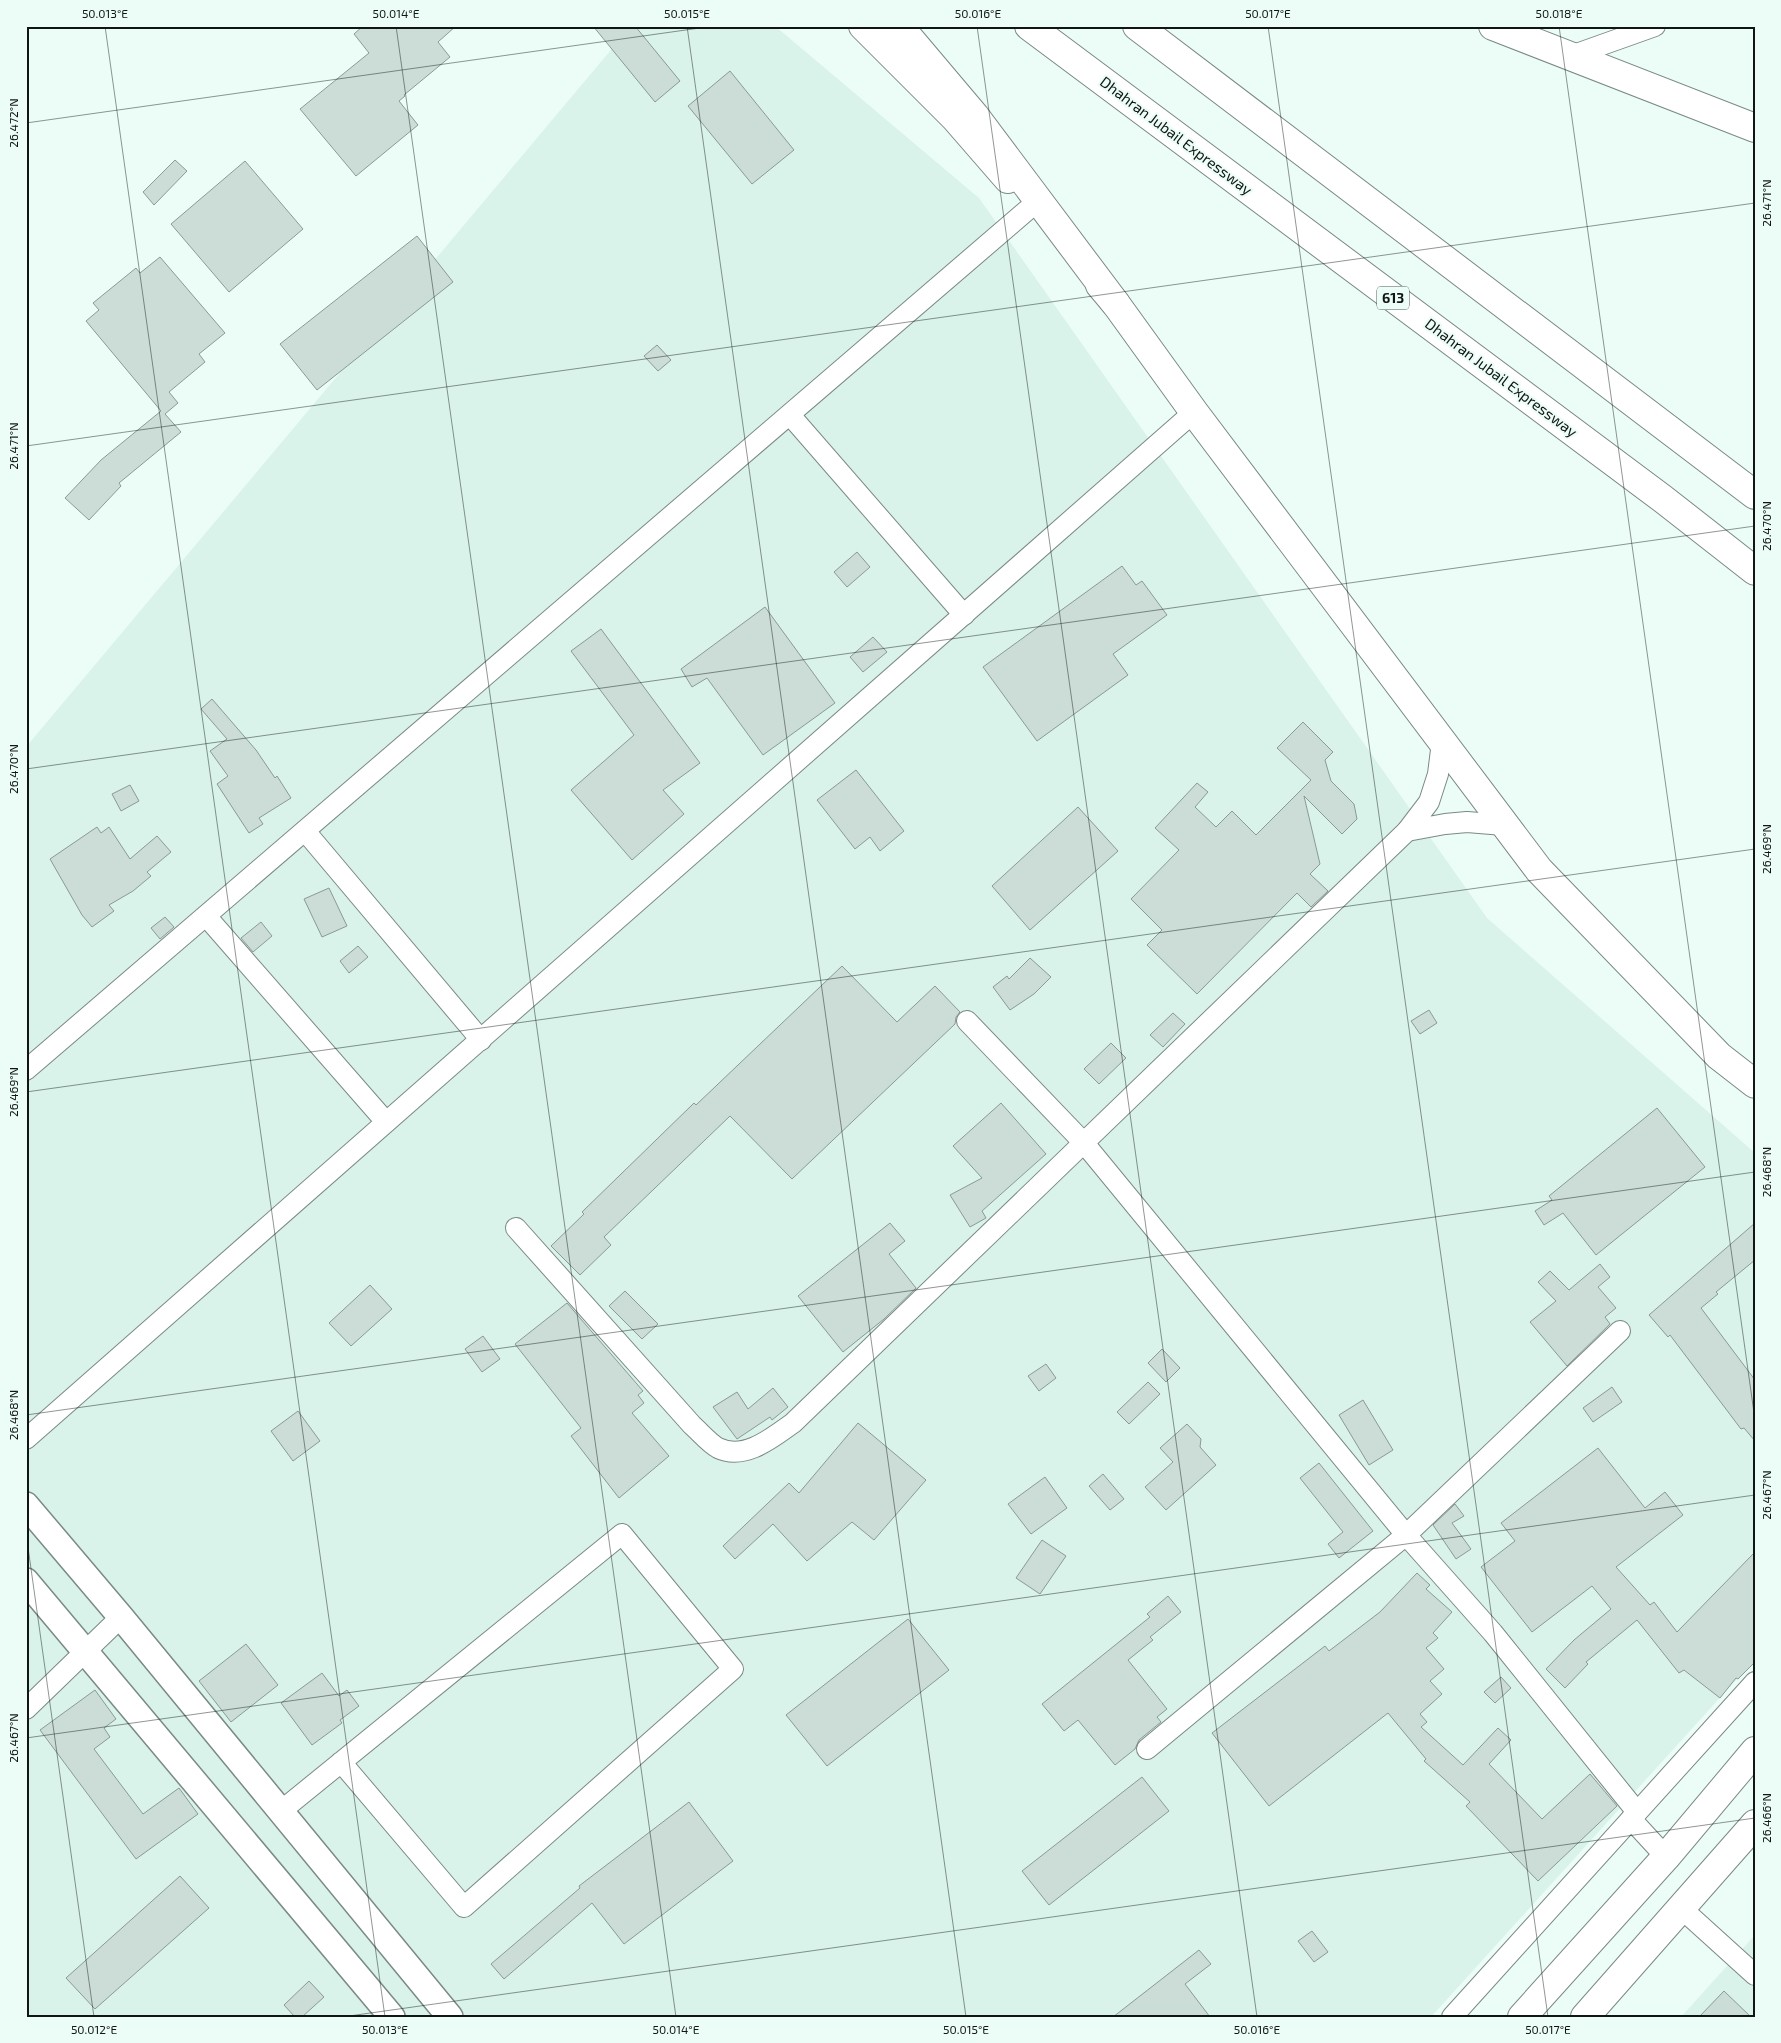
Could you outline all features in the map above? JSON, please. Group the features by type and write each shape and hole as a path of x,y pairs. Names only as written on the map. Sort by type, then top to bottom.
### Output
{"main road":[{"path":"863,26 956,118 1116,304"},
{"path":"899,26 975,116 1116,304 1194,412 1539,870 1719,1056 1755,1084"},
{"name":"Dhahran Jubail Expressway","path":"1029,26 1664,500 1755,571"},
{"path":"1137,26 1755,495"},
{"path":"1493,26 1568,57 1755,128"},
{"path":"1522,2017 1666,1857 1755,1750"},
{"path":"1585,2017 1755,1824"}],"street":[{"path":"1568,57 1655,26"},
{"path":"26,1070 1032,206"},
{"path":"26,1439 1194,412"},
{"path":"790,415 964,615"},
{"path":"516,1228 692,1425 718,1448 739,1452 764,1443 793,1423 1407,831 1429,802 1438,774 1442,742"},
{"path":"1407,831 1468,822 1504,826"},
{"path":"305,831 480,1040"},
{"path":"206,916 386,1122"},
{"path":"967,1020 1084,1143 1406,1535 1492,1633 1666,1857"},
{"path":"1147,1749 1406,1535 1620,1331"},
{"path":"26,1506 121,1617 450,2017"},
{"path":"281,1811 341,1762 622,1534 734,1669 464,1908 341,1762"},
{"path":"26,1582 392,2017"},
{"path":"26,1709 121,1617"},
{"path":"1452,2017 1755,1682"},
{"path":"1681,1908 1755,1975"}],"shaded area":[{"path":"631,26 775,26 979,198 1487,918 1755,1153 1755,1659 1431,2017 26,2017 26,747"},
{"path":"1755,1935 1755,2017 1681,2017"}],"building":[{"path":"363,26 456,26 438,42 450,57 399,101 418,125 356,176 300,109 369,53 354,34"},
{"path":"593,26 635,26 680,81 655,102"},
{"path":"730,71 794,150 752,184 688,106"},
{"path":"175,160 187,171 154,205 143,192"},
{"path":"245,161 303,229 229,292 171,224"},
{"path":"417,236 453,282 317,390 280,344"},
{"path":"160,257 225,333 199,354 205,362 169,392 178,403 165,414 181,432 119,483 121,486 89,520 65,498 101,460 161,411 86,321 99,310 93,303 136,268 140,273"},
{"path":"657,345 671,360 658,371 644,356"},
{"path":"857,552 870,567 847,587 834,572"},
{"path":"1122,566 1136,585 1142,581 1167,615 1113,654 1128,675 1037,741 983,667"},
{"path":"765,607 835,703 763,755 707,678 692,687 681,669"},
{"path":"601,629 700,763 663,790 684,814 632,860 571,790 634,735 571,651"},
{"path":"873,637 887,652 863,672 850,657"},
{"path":"212,699 256,750 275,778 277,776 291,798 259,818 263,824 249,833 217,784 228,776 210,751 227,739 201,709"},
{"path":"1303,722 1333,752 1325,760 1331,781 1354,804 1357,819 1342,834 1304,796 1320,864 1310,874 1328,891 1311,907 1297,893 1197,994 1147,945 1162,930 1131,899 1179,850 1155,828 1197,783 1208,792 1195,807 1216,827 1232,811 1256,835 1311,780 1277,748"},
{"path":"856,770 904,831 880,851 870,837 855,849 817,800"},
{"path":"130,785 139,801 121,811 112,794"},
{"path":"1078,807 1118,851 1030,930 992,886"},
{"path":"97,827 101,833 109,827 130,859 157,836 171,852 147,872 151,876 133,891 109,905 114,911 92,927 82,915 50,859"},
{"path":"329,888 347,926 322,937 304,899"},
{"path":"165,917 174,927 160,939 151,928"},
{"path":"261,922 272,936 253,952 241,938"},
{"path":"358,946 368,957 349,973 340,961"},
{"path":"1030,958 1051,977 1034,994 1010,1010 993,987 1007,976 1009,979"},
{"path":"842,966 897,1022 935,986 960,1012 956,1017 955,1024 792,1179 730,1116 604,1237 611,1245 580,1275 551,1246 584,1214 582,1212 694,1103 696,1105"},
{"path":"1429,1010 1437,1023 1420,1034 1411,1021"},
{"path":"1173,1013 1185,1024 1163,1047 1150,1035"},
{"path":"1111,1043 1126,1058 1099,1084 1084,1069"},
{"path":"1001,1103 1046,1154 982,1211 986,1218 970,1227 950,1195 982,1178 953,1146"},
{"path":"1657,1108 1705,1167 1596,1255 1563,1213 1544,1225 1535,1211 1552,1200 1549,1196"},
{"path":"890,1223 905,1241 889,1254 916,1288 884,1319 843,1352 798,1296"},
{"path":"1755,1223 1755,1260 1716,1292 1718,1294 1701,1308 1755,1380 1755,1441 1744,1428 1741,1429 1670,1335 1668,1337 1649,1315"},
{"path":"1600,1264 1610,1277 1598,1287 1616,1308 1605,1317 1610,1324 1567,1366 1530,1322 1556,1301 1538,1282 1550,1271 1569,1290"},
{"path":"370,1285 392,1309 351,1346 329,1323"},
{"path":"625,1291 658,1324 642,1339 609,1306"},
{"path":"567,1303 643,1391 638,1395 644,1403 632,1413 669,1456 619,1498 571,1436 581,1428 515,1344"},
{"path":"483,1336 500,1359 482,1372 465,1349"},
{"path":"1162,1349 1180,1368 1166,1382 1148,1363"},
{"path":"1046,1364 1056,1378 1039,1391 1028,1376"},
{"path":"1148,1382 1160,1394 1129,1424 1117,1412"},
{"path":"1612,1387 1622,1402 1593,1422 1583,1408"},
{"path":"773,1388 788,1407 772,1420 770,1417 737,1439 713,1407 737,1392 748,1409"},
{"path":"1363,1400 1393,1450 1369,1465 1339,1415"},
{"path":"298,1411 320,1441 293,1461 271,1431"},
{"path":"858,1423 926,1480 874,1540 852,1522 807,1561 773,1524 735,1559 723,1546 789,1483 799,1493"},
{"path":"1187,1424 1201,1439 1200,1447 1216,1465 1166,1510 1145,1487 1173,1462 1160,1448"},
{"path":"1598,1448 1645,1508 1665,1492 1683,1515 1616,1567 1650,1605 1654,1602 1677,1632 1755,1552 1755,1662 1738,1679 1736,1678 1720,1698 1684,1670 1679,1673 1637,1620 1586,1662 1588,1664 1565,1688 1546,1669 1574,1640 1611,1609 1592,1586 1532,1632 1481,1567 1515,1541 1501,1523"},
{"path":"1319,1463 1373,1531 1339,1558 1328,1544 1343,1532 1300,1478"},
{"path":"1103,1474 1124,1499 1110,1510 1089,1486"},
{"path":"1045,1477 1067,1508 1031,1534 1008,1504"},
{"path":"1455,1504 1464,1516 1452,1523 1471,1549 1456,1559 1433,1525"},
{"path":"1042,1540 1066,1556 1040,1594 1016,1578"},
{"path":"1417,1573 1430,1585 1426,1589 1452,1612 1433,1633 1438,1638 1426,1648 1444,1669 1430,1681 1442,1694 1420,1714 1427,1722 1421,1727 1463,1765 1498,1728 1511,1740 1489,1764 1542,1819 1590,1774 1617,1806 1538,1881 1466,1806 1470,1802 1424,1761 1426,1759 1388,1713 1269,1806 1212,1733 1325,1646 1329,1651 1380,1612"},
{"path":"1168,1596 1181,1612 1150,1637 1153,1640 1128,1660 1167,1709 1157,1717 1161,1722 1139,1740 1135,1749 1115,1765 1078,1720 1064,1731 1042,1704 1150,1617 1147,1614"},
{"path":"908,1619 949,1670 827,1766 786,1715"},
{"path":"246,1644 278,1685 231,1722 199,1681"},
{"path":"322,1673 339,1696 347,1690 359,1706 340,1720 342,1723 312,1745 281,1703"},
{"path":"1501,1677 1511,1688 1495,1703 1484,1692"},
{"path":"95,1690 116,1719 104,1728 110,1737 94,1749 143,1814 179,1788 198,1814 136,1859 40,1730"},
{"path":"1142,1777 1169,1811 1049,1905 1022,1871"},
{"path":"689,1802 733,1861 624,1944 592,1903 504,1979 491,1964 580,1888 579,1886"},
{"path":"180,1876 209,1908 95,2009 66,1978"},
{"path":"1312,1931 1328,1952 1314,1962 1298,1941"},
{"path":"1199,1950 1211,1964 1185,1984 1210,2017 1113,2017"},
{"path":"309,1981 324,1997 302,2017 295,2017 284,2005"},
{"path":"1724,1991 1751,2017 1699,2017"}]}
